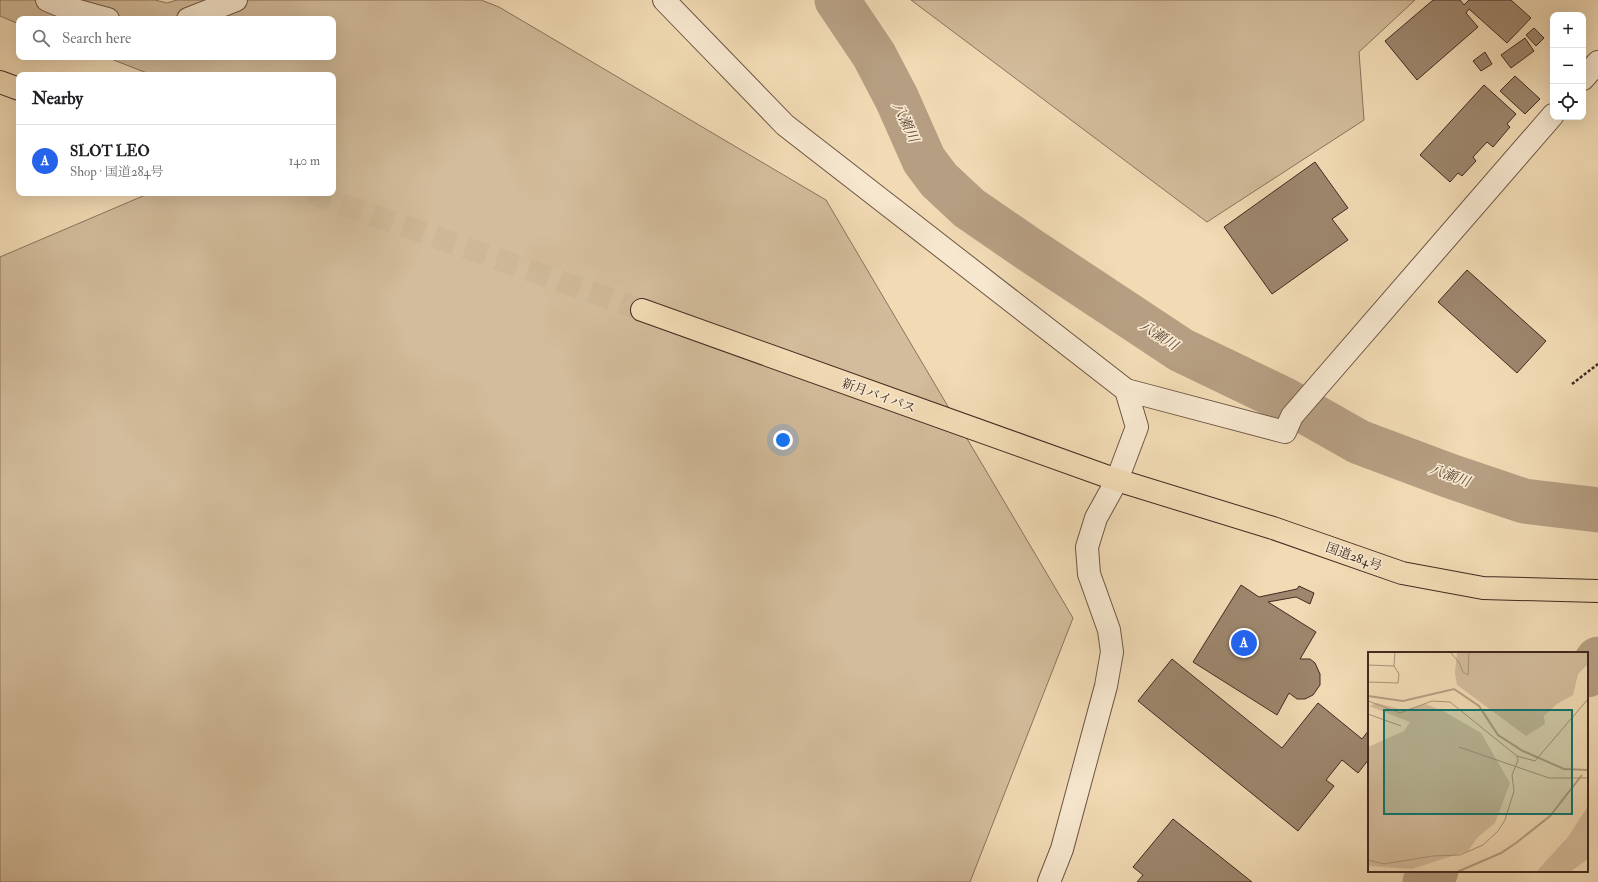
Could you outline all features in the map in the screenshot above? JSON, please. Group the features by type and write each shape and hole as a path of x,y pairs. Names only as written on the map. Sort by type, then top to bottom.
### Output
{"highway":[{"path":"0,82 16,88"},
{"name":"新月バイパス","path":"642,310 1117,480"},
{"name":"国道284号","path":"1117,480 1280,530 1402,573 1483,588 1598,591"}],"street":[{"path":"47,0 64,7 97,16"},
{"path":"196,16 236,0"},
{"path":"664,0 785,125 1126,390 1285,432 1292,416 1550,118"},
{"path":"1586,76 1598,62"},
{"path":"1049,882 1064,841 1106,686 1112,652 1109,630 1089,574 1087,547 1096,518 1117,480 1137,427 1126,390"}],"path":[{"path":"1572,384 1598,364"}],"shaded area":[{"path":"0,0 155,0 167,3 177,0 481,0 499,7 826,200 1073,618 970,882 0,882 0,257 143,196 336,196 336,72 144,72 114,60 336,60 336,16 16,16 16,23 0,16"},
{"path":"911,0 1415,0 1359,52 1364,120 1207,222"}],"building":[{"path":"1433,0 1460,0 1464,5 1469,0 1511,0 1531,18 1507,43 1469,9 1466,13 1478,27 1417,80 1385,41"},
{"path":"1534,28 1544,38 1536,46 1526,35"},
{"path":"1525,38 1534,51 1511,68 1501,55"},
{"path":"1485,52 1492,64 1481,71 1473,61"},
{"path":"1515,76 1540,99 1525,114 1500,91"},
{"path":"1484,85 1516,114 1507,124 1510,127 1493,147 1487,142 1473,157 1476,161 1462,176 1458,173 1450,182 1420,155"},
{"path":"1315,162 1348,208 1332,219 1348,240 1272,294 1224,227"},
{"path":"1467,270 1546,341 1517,373 1438,302"},
{"path":"1241,585 1259,597 1297,589 1299,586 1314,593 1310,604 1296,597 1268,602 1316,632 1300,659 1310,659 1315,663 1320,674 1320,685 1313,695 1305,699 1297,699 1289,693 1277,715 1193,662"},
{"path":"1172,659 1282,748 1318,703 1362,739 1368,731 1368,760 1358,773 1342,760 1326,780 1334,786 1298,831 1138,701"},
{"path":"1173,819 1252,882 1137,882 1143,875 1133,867"}],"waterway":[{"name":"八瀬川","path":"837,0 874,55 897,99 924,160 939,180 969,208 1030,250 1181,350 1285,400 1359,442 1450,476 1524,501 1598,510"},
{"path":"1588,674 1598,659"},
{"path":"1425,882 1435,872"}],"tunnel":[{"path":"319,196 642,310"}],"place":[{"name":"SLOT LEO","path":"1244,643"}]}
